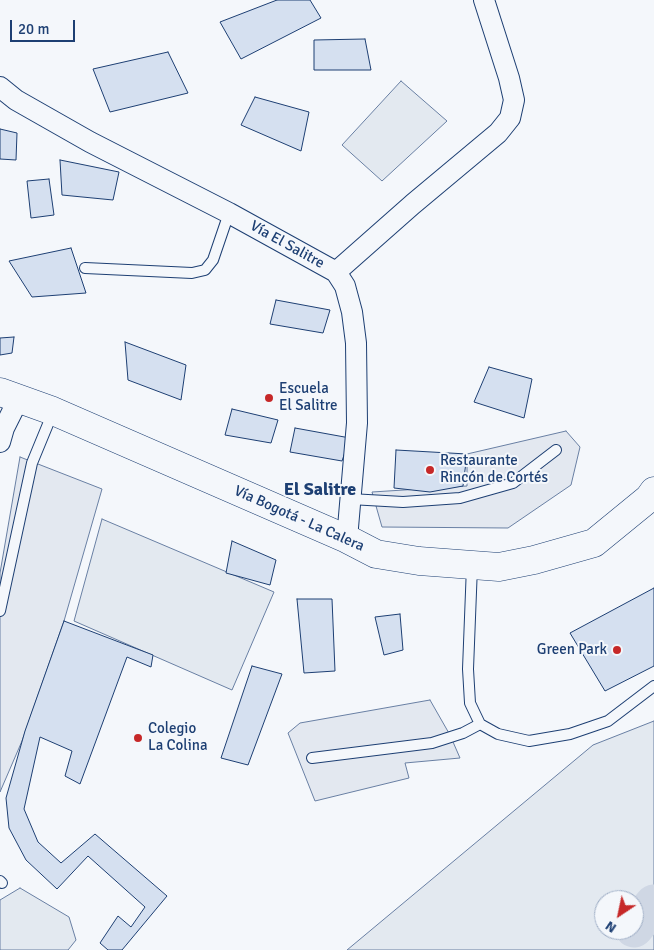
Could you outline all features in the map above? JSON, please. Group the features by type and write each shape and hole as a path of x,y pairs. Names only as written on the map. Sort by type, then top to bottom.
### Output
{"main road":[{"name":"Vía Bogotá - La Calera","path":"9,396 53,411 347,539 376,554 419,561 498,567 534,560 594,543 649,498 654,491"}],"street":[{"path":"336,272 491,139 510,118 514,100 510,78 484,0"},
{"name":"Vía El Salitre","path":"0,87 16,100 90,142 229,213 336,272 345,286 352,312 356,343 357,423 347,539"},
{"path":"0,442 9,396"}],"lane":[{"path":"85,268 192,273 204,270 213,260 229,213"},
{"path":"0,612 32,463 53,411"},
{"path":"350,499 404,502 460,498 513,483 556,450"},
{"path":"472,566 468,669 470,703 480,724 498,734 529,741 570,734 608,720 654,686"},
{"path":"312,758 432,743 463,733 480,724"}],"shaded area":[{"path":"401,81 447,121 382,181 342,145"},
{"path":"566,431 580,447 571,485 508,528 382,527 372,492 467,486 467,454"},
{"path":"20,457 102,489 64,621 22,741 0,792 0,573"},
{"path":"102,519 274,592 232,690 74,621"},
{"path":"430,700 450,735 460,758 405,763 409,778 315,801 288,733 300,723"},
{"path":"654,721 654,950 347,950 593,745"},
{"path":"20,888 69,917 76,940 68,950 0,950 0,900"}],"building":[{"path":"277,0 310,0 321,18 241,59 220,22"},
{"path":"365,39 371,70 314,70 314,40"},
{"path":"168,52 188,93 110,112 93,69"},
{"path":"255,97 309,112 301,151 241,125"},
{"path":"0,129 17,133 16,160 0,159"},
{"path":"60,160 119,172 113,200 62,195"},
{"path":"49,179 54,215 31,218 27,181"},
{"path":"71,248 86,293 32,297 9,261"},
{"path":"276,300 330,310 323,333 270,324"},
{"path":"14,337 12,353 0,355 0,338"},
{"path":"125,342 186,365 181,400 128,380"},
{"path":"489,367 532,379 524,418 474,402"},
{"path":"232,409 278,420 271,443 225,435"},
{"path":"295,428 350,438 342,461 290,452"},
{"name":"Restaurante Rincón de Cortés","path":"396,450 467,454 463,486 430,492 394,488"},
{"path":"232,541 276,560 270,585 226,573"},
{"name":"Green Park","path":"654,588 654,666 605,691 570,633"},
{"path":"297,599 332,599 335,671 304,673"},
{"path":"400,614 403,650 384,655 375,617"},
{"name":"Colegio La Colina","path":"64,621 153,655 151,667 127,657 80,784 65,776 72,751 40,737 24,809 38,842 61,863 95,834 167,896 122,950 108,950 100,943 118,916 131,927 145,907 88,856 57,889 26,860 9,828 6,798 25,731"},
{"path":"252,666 282,674 248,765 221,758"}],"waterway":[{"path":"644,916 654,904"}],"place":[{"name":"Escuela El Salitre","path":"269,398"},
{"name":"Restaurante Rincón de Cortés","path":"430,470"},
{"name":"Green Park","path":"617,650"},
{"name":"Colegio La Colina","path":"138,738"}],"district":[{"name":"El Salitre","path":"320,490"}]}
